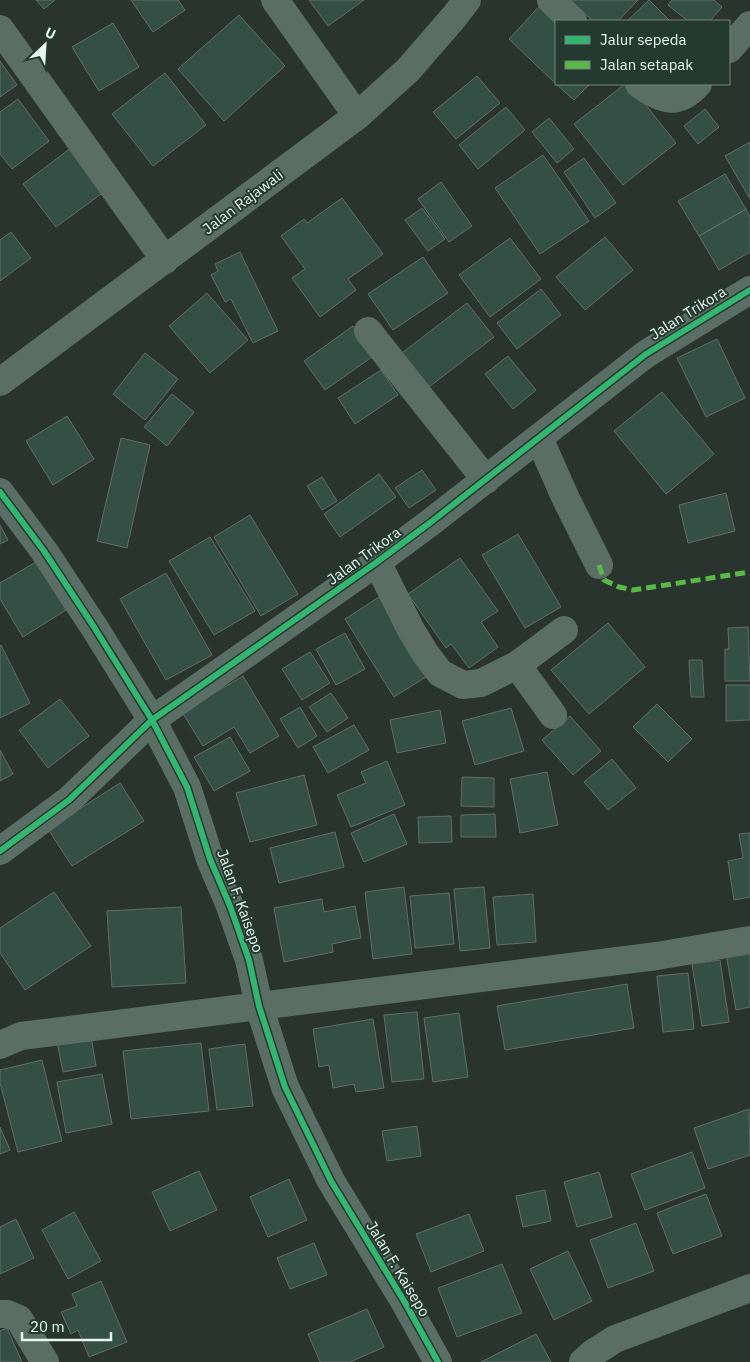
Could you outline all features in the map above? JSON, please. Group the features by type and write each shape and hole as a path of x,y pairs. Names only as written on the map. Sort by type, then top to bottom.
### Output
{"street":[{"path":"275,0 357,116"},
{"name":"Jalan Rajawali","path":"0,382 357,116 408,70 467,0"},
{"path":"551,0 572,20"},
{"path":"730,48 750,25"},
{"path":"0,29 165,260"},
{"path":"641,85 650,92 664,98 677,99 689,94 697,85"},
{"name":"Jalan Trikora","path":"0,851 69,800 152,720 378,562 646,354 750,290"},
{"path":"368,331 486,480"},
{"path":"539,438 566,499 599,565"},
{"name":"Jalan F. Kaisepo","path":"0,492 44,551 152,720 187,788 210,858 230,906 249,960 259,1006 285,1087 331,1181 404,1301 438,1362"},
{"path":"378,562 411,630 440,673 462,685 481,683 517,665 564,630"},
{"path":"517,665 553,715"},
{"path":"0,1045 22,1036 657,956 750,940"},
{"path":"583,1362 615,1339 750,1288"},
{"path":"0,1314 7,1314 19,1319 45,1362"}],"building":[{"path":"36,0 55,0 44,9"},
{"path":"131,0 178,0 185,10 153,32"},
{"path":"309,0 364,0 328,26"},
{"path":"545,0 555,20 555,83 509,39"},
{"path":"570,0 638,0 619,20 592,20"},
{"path":"649,0 669,20 628,20"},
{"path":"672,0 714,0 722,7 711,20 687,20 668,5"},
{"path":"239,15 285,66 224,121 178,69"},
{"path":"113,23 139,67 99,91 72,47"},
{"path":"0,61 17,85 0,97"},
{"path":"165,73 206,125 153,166 112,114"},
{"path":"477,76 500,103 456,139 433,112"},
{"path":"557,85 589,85 574,100"},
{"path":"624,85 630,85 676,143 623,185 574,124"},
{"path":"18,99 49,141 12,169 0,154 0,112"},
{"path":"506,107 525,130 478,169 459,145"},
{"path":"705,109 719,127 698,144 684,126"},
{"path":"549,118 574,149 557,163 532,132"},
{"path":"750,142 750,199 725,156"},
{"path":"75,145 108,189 56,227 23,184"},
{"path":"543,155 589,221 540,254 495,188"},
{"path":"584,158 616,203 595,218 564,172"},
{"path":"725,174 746,209 699,236 678,201"},
{"path":"441,182 472,226 449,242 418,199"},
{"path":"342,198 383,254 348,279 356,290 320,317 292,278 305,269 281,236 304,219 307,223"},
{"path":"422,208 445,239 428,251 405,220"},
{"path":"746,209 750,217 750,252 719,270 699,236"},
{"path":"11,232 31,258 0,281 0,240"},
{"path":"605,237 633,270 585,310 556,277"},
{"path":"510,238 541,279 490,317 459,275"},
{"path":"240,252 278,331 253,343 231,299 225,302 211,275 218,271 215,264"},
{"path":"423,257 448,293 393,330 368,294"},
{"path":"541,289 561,315 517,349 497,323"},
{"path":"207,293 248,340 210,373 169,326"},
{"path":"467,303 494,337 425,390 398,356"},
{"path":"353,326 375,355 325,390 304,361"},
{"path":"717,339 745,398 706,417 677,358"},
{"path":"145,353 178,379 145,420 113,394"},
{"path":"508,356 536,390 513,409 485,374"},
{"path":"381,370 398,395 355,424 338,398"},
{"path":"662,392 714,454 666,494 614,431"},
{"path":"172,394 194,412 167,446 144,427"},
{"path":"67,416 94,459 53,485 26,441"},
{"path":"121,438 150,445 127,548 97,541"},
{"path":"422,470 436,490 409,508 395,488"},
{"path":"379,474 396,497 340,537 324,514"},
{"path":"322,477 337,501 322,510 307,486"},
{"path":"726,493 735,531 688,543 679,505"},
{"path":"250,515 298,594 261,616 214,537"},
{"path":"0,525 8,540 0,544"},
{"path":"518,534 561,607 525,628 482,555"},
{"path":"210,537 255,611 214,635 169,561"},
{"path":"460,558 498,611 481,622 498,647 469,668 451,644 446,648 408,594"},
{"path":"36,562 66,610 23,637 0,599 0,583"},
{"path":"166,573 212,655 166,680 120,599"},
{"path":"379,597 429,675 394,697 345,619"},
{"path":"608,623 645,667 589,714 551,670"},
{"path":"748,627 750,681 725,681 725,649 729,649 728,628"},
{"path":"345,633 365,669 336,685 316,649"},
{"path":"0,646 30,703 0,718"},
{"path":"310,652 330,683 302,700 282,669"},
{"path":"689,660 702,660 704,697 691,697"},
{"path":"243,676 279,736 250,753 234,727 203,746 182,712"},
{"path":"726,685 750,685 750,720 726,721"},
{"path":"331,693 348,718 327,732 309,707"},
{"path":"60,699 89,736 48,768 19,730"},
{"path":"657,704 692,739 668,762 633,727"},
{"path":"300,707 317,736 298,748 280,719"},
{"path":"511,708 524,751 475,765 462,721"},
{"path":"440,710 446,743 397,753 390,720"},
{"path":"570,716 601,751 573,775 542,740"},
{"path":"354,725 369,750 328,773 313,747"},
{"path":"230,737 250,771 214,791 194,757"},
{"path":"0,750 13,774 0,781"},
{"path":"612,759 636,788 608,810 584,782"},
{"path":"387,761 405,805 351,827 337,795 366,783 361,772"},
{"path":"547,772 558,825 520,833 510,779"},
{"path":"304,775 317,825 250,842 236,793"},
{"path":"462,777 494,778 494,807 461,806"},
{"path":"120,783 144,821 72,866 48,829"},
{"path":"394,814 407,844 364,862 351,833"},
{"path":"495,814 496,837 461,837 461,815"},
{"path":"451,816 452,842 419,843 418,817"},
{"path":"335,832 344,867 279,883 270,848"},
{"path":"750,833 750,897 734,900 728,861 743,858 739,834"},
{"path":"404,887 412,954 373,959 365,892"},
{"path":"484,887 490,948 460,951 454,889"},
{"path":"54,892 91,946 25,990 0,953 0,928"},
{"path":"449,893 454,944 415,948 410,896"},
{"path":"533,894 536,942 497,945 493,897"},
{"path":"322,899 324,912 355,906 361,938 332,944 333,952 284,962 274,908"},
{"path":"181,907 186,983 112,987 107,911"},
{"path":"750,949 750,1007 736,1010 726,954"},
{"path":"720,960 729,1022 702,1026 692,964"},
{"path":"688,973 694,1029 663,1032 657,976"},
{"path":"627,984 634,1028 505,1050 497,1006"},
{"path":"417,1012 424,1079 392,1082 384,1015"},
{"path":"459,1013 468,1077 433,1082 424,1018"},
{"path":"373,1019 384,1088 356,1092 354,1084 333,1088 329,1065 319,1067 313,1029"},
{"path":"91,1036 96,1066 63,1072 57,1042"},
{"path":"201,1043 209,1111 131,1119 123,1051"},
{"path":"245,1044 253,1106 217,1110 209,1049"},
{"path":"42,1060 62,1141 18,1152 0,1083 0,1070"},
{"path":"102,1074 112,1124 66,1133 57,1082"},
{"path":"749,1109 750,1155 708,1169 694,1128"},
{"path":"417,1126 421,1156 387,1161 382,1131"},
{"path":"0,1127 10,1150 0,1154"},
{"path":"692,1152 705,1188 645,1210 631,1174"},
{"path":"199,1171 217,1210 170,1231 152,1192"},
{"path":"599,1172 612,1217 577,1227 564,1182"},
{"path":"289,1179 307,1220 268,1237 250,1197"},
{"path":"545,1190 551,1221 523,1227 516,1196"},
{"path":"706,1194 722,1236 673,1254 657,1213"},
{"path":"74,1212 101,1261 68,1279 42,1230"},
{"path":"469,1214 484,1251 431,1272 416,1234"},
{"path":"16,1219 34,1258 0,1274 0,1227"},
{"path":"636,1223 654,1271 608,1288 590,1240"},
{"path":"314,1243 327,1275 290,1289 277,1258"},
{"path":"568,1251 592,1301 554,1320 530,1269"},
{"path":"502,1264 522,1313 457,1337 438,1288"},
{"path":"101,1281 127,1342 89,1357 78,1330 71,1334 61,1312 77,1306 72,1294"},
{"path":"367,1309 384,1347 350,1362 320,1362 308,1334"},
{"path":"7,1328 22,1362 0,1362 0,1331"},
{"path":"536,1334 551,1362 481,1362"}],"marked path":[{"path":"599,565 604,580 619,587 633,590 750,572"}],"cycle path":[{"path":"0,851 69,800 152,720 431,522 646,354 750,290"},
{"path":"0,492 44,551 94,627 152,720 187,787 210,859 230,906 249,960 259,1006 285,1087 331,1181 404,1301 438,1362"}]}
